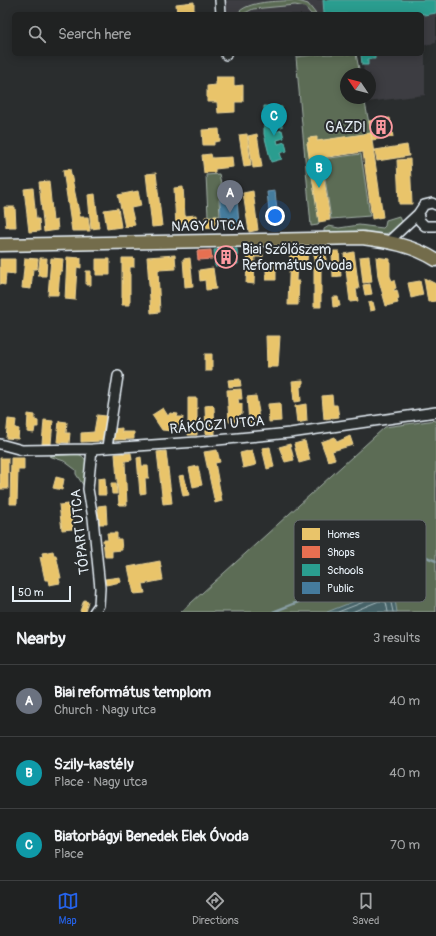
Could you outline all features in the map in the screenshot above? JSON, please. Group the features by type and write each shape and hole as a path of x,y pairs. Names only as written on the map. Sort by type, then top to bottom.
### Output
{"main road":[{"name":"NAGY UTCA","path":"0,245 362,238 388,242 414,249 436,260"}],"street":[{"path":"220,0 221,12"},
{"path":"388,242 418,214 424,205 432,203 436,205"},
{"path":"418,214 420,221 425,226 436,226"},
{"path":"107,447 118,376"},
{"name":"RÁKÓCZI UTCA","path":"0,444 22,450 92,449 197,442 290,433 436,412"},
{"name":"TÓPART UTCA","path":"92,449 88,489 93,518 100,588 99,605 94,612"}],"shaded area":[{"path":"225,0 436,0 436,43 425,45 425,95 376,101 376,68 363,68 362,56 424,56 424,12 227,12"}],"green space":[{"path":"295,0 308,4 314,12 309,12 305,7 295,5 253,9 247,12 239,12 248,6 263,2"},
{"path":"356,56 359,68 340,68 340,104 365,104 371,133 307,143 319,222 318,225 311,226 296,57"},
{"path":"361,154 370,216 331,219 322,159"},
{"path":"219,174 223,193 219,200 220,216 208,216 206,175"},
{"path":"399,216 402,226 385,234 365,231 324,232 324,229 329,226 339,228 359,225 383,228 386,220"},
{"path":"436,420 436,612 181,612 385,427"},
{"path":"78,454 82,456 87,464 85,488 76,474 76,470 64,461 49,456"}],"water":[{"path":"352,602 395,602 397,612 327,612"}],"building: Homes":[{"path":"194,2 194,12 177,12 176,4"},
{"path":"216,77 234,77 234,86 243,85 243,102 235,102 235,112 218,113 217,102 207,102 207,86 216,85"},
{"name":"GAZDI","path":"390,118 393,137 372,140 369,121"},
{"path":"219,129 220,141 214,142 214,145 203,145 202,130"},
{"path":"371,133 383,217 372,219 363,152 321,158 330,220 319,222 307,143 309,142 308,138 317,137 317,141"},
{"path":"247,134 251,166 244,167 239,135"},
{"path":"257,134 262,167 253,168 248,136"},
{"path":"407,145 409,156 377,161 375,150"},
{"path":"211,154 212,158 232,157 233,167 215,169 215,172 204,173 202,155"},
{"path":"410,159 412,204 399,204 397,160"},
{"path":"70,169 80,217 88,217 90,231 72,231 63,170"},
{"path":"156,173 162,226 152,227 146,174"},
{"path":"49,181 53,221 57,220 58,230 44,232 39,182"},
{"path":"183,187 185,216 196,215 197,225 176,227 174,188"},
{"path":"33,188 36,219 39,219 40,231 29,232 24,189"},
{"path":"138,191 141,206 131,208 135,225 125,227 118,195"},
{"path":"253,191 258,230 249,232 243,193"},
{"path":"95,194 99,228 91,229 88,195"},
{"path":"4,207 15,207 16,227 6,227"},
{"path":"118,208 121,227 107,229 104,210"},
{"path":"217,216 217,228 205,228 205,217"},
{"path":"248,248 263,249 263,257 255,257 254,284 246,283"},
{"path":"290,250 308,250 307,261 297,261 296,281 299,281 298,305 288,305"},
{"path":"314,251 326,251 326,262 321,262 321,307 314,307"},
{"path":"332,251 339,251 341,276 333,277"},
{"path":"354,252 359,289 356,289 358,301 350,302 344,254"},
{"path":"175,255 176,269 158,270 160,312 151,313 147,257"},
{"path":"369,256 372,282 363,283 360,257"},
{"path":"67,257 81,258 81,268 77,267 75,300 65,299"},
{"path":"376,257 390,259 390,276 392,281 394,280 396,288 394,291 397,290 399,299 397,300 398,303 386,306 378,277"},
{"path":"25,258 38,259 37,269 33,269 31,289 22,288"},
{"path":"40,258 47,258 46,276 38,276"},
{"path":"51,258 63,259 62,271 60,271 58,295 48,295"},
{"path":"122,258 134,258 134,267 130,267 130,305 122,305"},
{"path":"190,258 193,286 185,287 183,259"},
{"path":"0,259 15,259 15,274 6,273 5,285 0,284"},
{"path":"96,259 110,259 110,275 96,275"},
{"path":"266,265 276,265 276,280 266,280"},
{"path":"213,268 216,289 206,290 205,280 200,281 199,270"},
{"path":"86,271 91,271 91,285 86,285"},
{"path":"424,278 436,284 436,301 428,302"},
{"path":"420,281 423,295 411,298 408,283"},
{"path":"370,284 372,294 365,295 363,285"},
{"path":"332,297 338,297 340,306 333,307"},
{"path":"373,302 375,310 370,311 368,303"},
{"path":"266,336 280,336 278,367 267,367"},
{"path":"205,354 212,354 212,371 205,371"},
{"path":"240,379 241,386 229,387 228,380"},
{"path":"303,380 303,386 300,387 301,401 294,402 292,381"},
{"path":"241,389 242,399 238,399 239,404 242,404 242,414 239,415 239,422 229,422 227,390"},
{"path":"332,395 333,405 337,405 339,417 324,419 322,396"},
{"path":"256,396 259,412 259,423 249,424 247,397"},
{"path":"188,398 197,398 197,435 188,435"},
{"path":"280,403 281,421 269,422 268,404"},
{"path":"306,404 307,421 297,423 295,406"},
{"path":"212,405 214,407 215,434 206,434 205,406"},
{"path":"163,408 168,416 170,413 178,414 177,417 183,417 181,432 162,430 152,415"},
{"path":"28,414 35,415 35,420 38,421 38,427 35,427 34,433 27,432"},
{"path":"97,415 106,416 102,441 81,442 81,433 94,432"},
{"path":"8,419 16,420 15,428 19,429 18,439 6,438"},
{"path":"44,420 53,421 51,444 42,444"},
{"path":"59,421 67,422 66,433 70,433 69,443 57,442"},
{"path":"122,428 122,432 134,432 134,439 113,440 113,429"},
{"path":"350,436 353,445 332,451 335,459 328,461 321,442 335,437 337,442"},
{"path":"305,441 310,460 299,463 294,444"},
{"path":"290,444 294,460 285,462 279,447"},
{"path":"270,447 274,467 267,469 262,448"},
{"path":"217,450 220,462 215,463 222,501 215,503 204,452"},
{"path":"252,450 256,465 243,468 240,453"},
{"path":"166,451 172,503 163,504 157,452"},
{"path":"131,453 132,460 125,461 127,505 119,505 115,454"},
{"path":"141,457 142,466 148,466 149,478 145,478 146,493 140,494 137,458"},
{"path":"0,458 8,458 8,489 0,489"},
{"path":"11,458 24,458 24,470 18,470 17,504 10,504"},
{"path":"198,466 202,485 193,487 189,468"},
{"path":"184,475 189,495 183,496 179,476"},
{"path":"56,477 64,479 62,490 53,488"},
{"path":"105,478 106,495 98,495 98,479"},
{"path":"111,483 116,483 117,494 112,494"},
{"path":"69,504 73,529 62,530 59,505"},
{"path":"106,505 107,524 99,524 98,506"},
{"path":"107,533 117,533 117,539 121,539 122,550 112,551 112,557 105,557 103,540 108,540"},
{"path":"53,551 54,555 56,555 61,578 59,578 60,583 49,585 48,580 45,580 40,557 43,557 42,553"},
{"path":"160,561 163,580 143,584 145,593 134,594 128,567"},
{"path":"120,577 121,582 106,585 105,579"},
{"path":"84,600 88,601 85,612 82,612 80,611"}],"building: Shops":[{"path":"211,250 212,259 198,260 197,251"}],"building: Schools":[{"path":"323,0 436,0 436,13 425,15 424,12 324,12"},
{"path":"361,56 375,56 375,59 368,59 368,65 362,65"},
{"path":"264,106 282,107 282,114 275,114 275,118 282,118 282,127 275,127 275,132 282,130 284,138 277,140 278,144 285,142 287,151 280,153 282,159 271,162 264,134"},
{"name":"Biai Szőlőszem Református Óvoda","path":"237,249 238,264 215,266 214,250"}],"building: Public":[{"path":"275,191 278,220 270,221 267,192"},
{"path":"230,193 237,199 239,225 227,228 222,227 220,200 224,194"}],"waterway":[{"path":"426,557 436,561"},
{"path":"273,612 298,602"}],"place":[{"name":"GAZDI","path":"381,127"},
{"name":"Biatorbágyi Benedek Elek Óvoda","path":"274,136"},
{"name":"Szily-kastély","path":"319,188"},
{"name":"Biai református templom","path":"230,213"},
{"name":"Biai Szőlőszem Református Óvoda","path":"226,257"}]}
